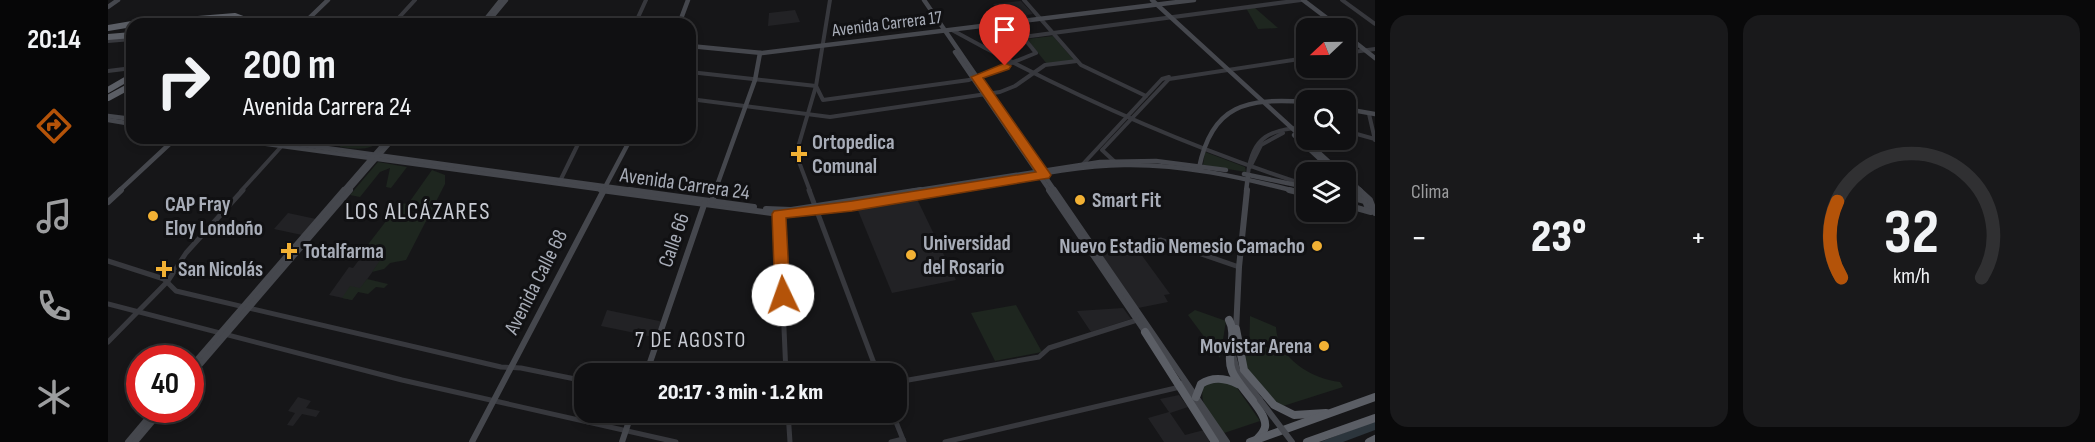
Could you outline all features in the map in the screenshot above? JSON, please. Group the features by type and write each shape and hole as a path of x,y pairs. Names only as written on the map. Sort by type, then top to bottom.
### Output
{"highway":[{"path":"208,18 235,16 240,18"},
{"path":"108,27 126,25"},
{"path":"108,40 126,38"},
{"path":"108,90 126,80"},
{"path":"108,98 126,88"},
{"path":"1229,320 1232,324 1229,363 1242,388 1265,419 1265,429 1254,441"},
{"path":"1236,329 1244,370 1274,405 1294,415 1326,413"},
{"path":"1145,332 1215,442"},
{"path":"1196,398 1199,384 1215,379 1227,378 1242,388"},
{"path":"1254,441 1375,397"},
{"path":"1308,442 1375,418"},
{"path":"1369,442 1375,440"},
{"path":"1308,442 1324,441"}],"main road":[{"path":"108,7 118,0"},
{"path":"309,18 328,0"},
{"path":"489,18 501,0"},
{"path":"490,18 506,0"},
{"path":"681,18 688,0"},
{"path":"922,0 946,31 1145,332 1196,398 1222,442"},
{"path":"922,0 946,31 975,78"},
{"name":"Avenida Carrera 17","path":"696,47 760,53 1040,19 1152,2 1194,0"},
{"path":"1301,0 1325,18"},
{"path":"1152,2 1328,162"},
{"path":"489,18 495,10"},
{"path":"950,37 958,36"},
{"path":"1356,42 1375,57"},
{"name":"Calle 66","path":"650,363 707,202 755,80 760,53"},
{"path":"1199,168 1201,151 1207,133 1221,118 1240,108 1261,103 1296,102"},
{"path":"1356,111 1372,114"},
{"path":"108,118 126,121"},
{"path":"1291,130 1324,162"},
{"path":"108,202 170,144"},
{"name":"Avenida Carrera 24","path":"296,144 339,152 779,211 815,208"},
{"path":"377,157 385,144"},
{"path":"204,358 389,144"},
{"name":"Avenida Calle 68","path":"472,442 628,144"},
{"name":"Avenida Carrera 24","path":"377,157 561,179 604,187"},
{"name":"Avenida Carrera 24","path":"1041,173 1083,164 1156,161 1248,176"},
{"name":"Avenida Carrera 24","path":"707,202 779,214 1041,173 1123,165 1199,168"},
{"path":"1248,176 1296,184"},
{"path":"1248,176 1296,191"},
{"path":"1248,176 1239,267 1234,364 1292,442"},
{"path":"1356,188 1370,203 1373,212"},
{"path":"1356,191 1370,203"},
{"path":"1356,208 1373,212"},
{"path":"1092,250 1227,442"},
{"path":"204,354 222,335"},
{"path":"128,442 144,423"},
{"path":"135,442 151,423"},
{"path":"622,442 629,423"}],"street":[{"path":"398,18 415,0"},
{"path":"637,18 646,0"},
{"path":"830,0 816,86 796,154 874,363"},
{"path":"816,86 823,100 975,78 1035,53 1023,37 1301,0"},
{"path":"1341,0 1375,24"},
{"path":"1025,1 1082,66 1146,96"},
{"path":"946,31 1029,76 1126,120 1201,151 1296,183"},
{"path":"946,31 1009,64"},
{"path":"1356,52 1375,49"},
{"path":"1113,161 1102,150 1146,96 1167,78 1296,60"},
{"path":"696,100 830,117 987,94 1012,88 1042,64 1077,61"},
{"path":"108,72 126,70"},
{"path":"696,73 816,86"},
{"path":"1083,164 1167,78"},
{"path":"1356,134 1375,139 1372,114"},
{"path":"1248,176 1261,145 1278,135 1296,130"},
{"path":"108,342 168,281 186,253 283,144"},
{"path":"561,179 578,144"},
{"path":"779,214 786,363"},
{"path":"1092,250 1161,240 1239,267"},
{"path":"108,261 168,281 176,291 511,367 574,379"},
{"path":"108,304 222,335 493,402 676,442"},
{"path":"907,380 1039,357 1049,348 1137,320"},
{"path":"945,442 1180,387"},
{"path":"789,423 790,442"},
{"path":"891,442 903,441 896,423"}],"shaded area":[{"path":"1021,1 1033,14 1027,15 1029,18 1010,20 993,4"},
{"path":"1246,8 1255,8 1278,28 1258,29"},
{"path":"795,10 800,22 768,26 769,13"},
{"path":"1053,36 1074,60 1047,64 1027,39"},
{"path":"342,144 376,144 369,148 358,149 340,147"},
{"path":"1205,152 1245,167 1246,172 1203,165"},
{"path":"378,162 407,167 391,188 386,187 390,168 380,172 360,197 350,195"},
{"path":"432,170 445,175 445,184 406,260 390,263 384,269 372,272 383,256 363,251 400,203 408,204"},
{"name":"Universidad del Rosario","path":"917,199 956,280 892,293 857,208"},
{"path":"288,213 316,219 302,235 274,229"},
{"path":"1135,246 1170,294 1164,295 1168,302 1138,308 1100,252"},
{"path":"365,252 384,256 352,300 329,295 349,267 353,268"},
{"path":"367,279 388,284 384,288 376,287 368,294 358,292 352,300 342,298 350,286 360,288"},
{"path":"1016,305 1042,352 995,361 971,313"},
{"path":"1123,308 1131,319 1091,332 1077,311"},
{"path":"607,310 661,322 655,337 642,335 644,330 638,328 635,333 601,326"},
{"path":"1195,310 1226,321 1220,358 1188,315"},
{"path":"1250,316 1276,327 1282,348 1298,365 1318,376 1340,382 1343,387 1280,407 1248,372 1244,354 1249,354"},
{"path":"1224,381 1237,388 1260,421 1224,433 1204,405 1202,392 1204,385"},
{"path":"1179,395 1188,407 1170,413 1185,435 1204,430 1210,439 1209,442 1164,442 1148,418 1169,412 1160,399"},
{"path":"298,397 311,401 306,408 320,411 316,417 302,414 293,426 287,425 295,413 288,411"},
{"path":"1375,421 1375,430 1343,442 1320,442"}],"place":[{"name":"Ortopedica Comunal","path":"799,154"},
{"name":"Smart Fit","path":"1080,200"},
{"name":"CAP Fray Eloy Londoño","path":"153,216"},
{"name":"Nuevo Estadio Nemesio Camacho","path":"1317,246"},
{"name":"Totalfarma","path":"289,251"},
{"name":"Universidad del Rosario","path":"911,255"},
{"name":"San Nicolás","path":"164,269"},
{"name":"Movistar Arena","path":"1324,346"}],"district":[{"name":"LOS ALCÁZARES","path":"418,211"},
{"name":"7 DE AGOSTO","path":"691,340"}],"route":[{"path":"783,295 779,214 852,206 1045,175 977,77 1005,66"}]}
